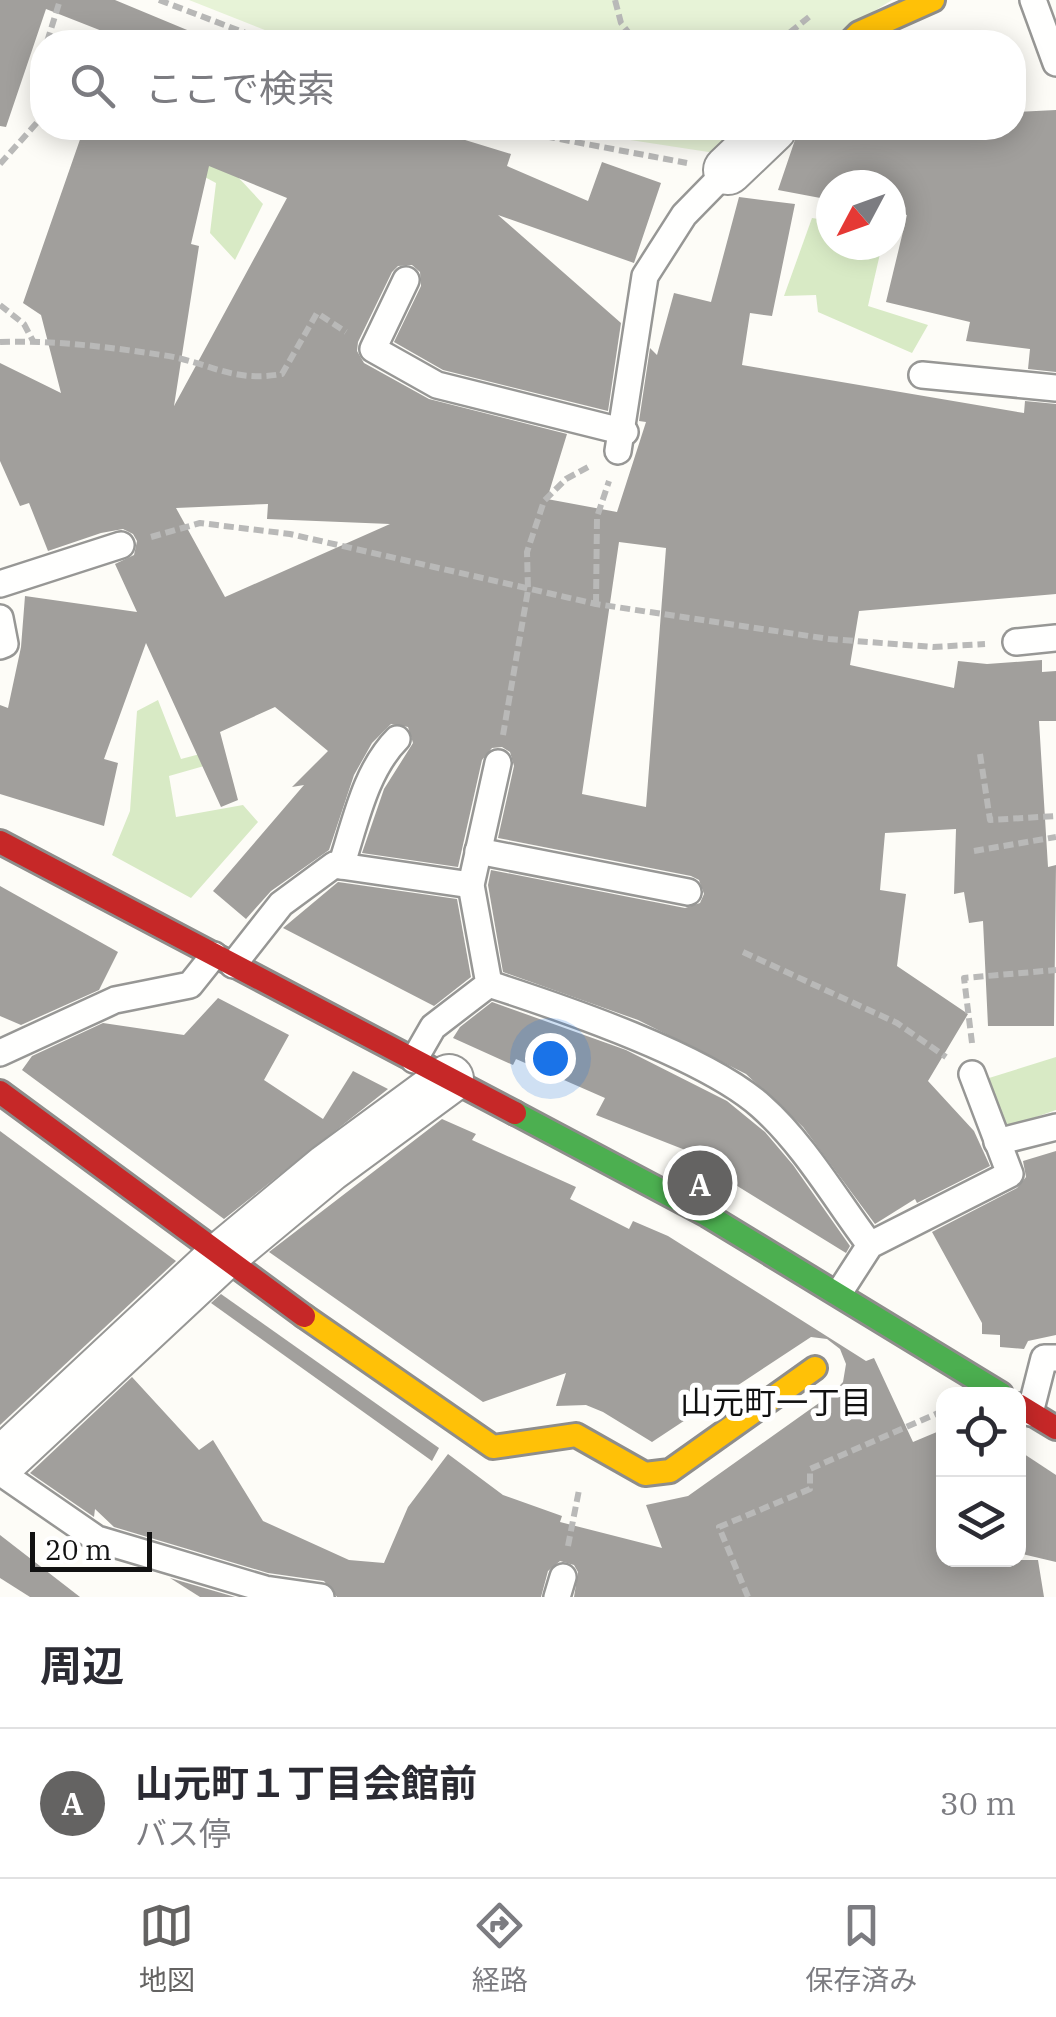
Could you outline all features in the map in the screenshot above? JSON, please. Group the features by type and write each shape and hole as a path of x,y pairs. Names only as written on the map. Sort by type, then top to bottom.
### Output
{"street":[{"path":"866,30 934,0"},
{"path":"728,170 759,140"},
{"path":"0,842 708,1214 990,1387"},
{"path":"0,1464 222,1256 328,1168 432,1070"},
{"path":"0,1092 222,1256 493,1447 530,1444 555,1434 594,1441 646,1474 670,1471 815,1368"},
{"path":"1026,1410 1056,1428"}],"lane":[{"path":"1032,0 1056,63"},
{"path":"406,280 373,349 437,385 621,442 645,276 684,215 728,170"},
{"path":"922,376 1056,388"},
{"path":"0,584 121,545"},
{"path":"0,618 4,644 0,646"},
{"path":"1016,642 1056,638"},
{"path":"341,866 370,782 383,753 397,740"},
{"path":"489,984 470,884 498,763"},
{"path":"478,851 688,892"},
{"path":"0,1053 115,1000 190,984 224,960 281,904 334,865 470,884"},
{"path":"432,1070 433,1027 489,984"},
{"path":"489,984 553,1004 653,1046 760,1104 870,1245"},
{"path":"838,1293 870,1245 1010,1174 972,1074"},
{"path":"998,1142 1056,1127"},
{"path":"1026,1404 1044,1358 1056,1358"},
{"path":"0,1472 96,1539 264,1589 321,1597"}],"path":[{"path":"51,30 60,0"},
{"path":"159,0 238,30"},
{"path":"615,0 628,30"},
{"path":"0,164 30,130"},
{"path":"566,140 728,170"},
{"path":"0,305 24,324 34,341"},
{"path":"0,342 34,341 166,355 249,380 282,374 317,313 373,349"},
{"path":"498,763 528,590 528,552 544,501 566,478 621,442"},
{"path":"596,604 597,517 621,442"},
{"path":"121,545 200,523 290,534 596,604 829,639 933,647 1016,642"},
{"path":"980,754 990,820 1056,816"},
{"path":"974,851 1056,837"},
{"path":"743,952 897,1022 972,1074"},
{"path":"972,1074 972,1024 964,978 1056,970"},
{"path":"748,1597 719,1527 810,1489 810,1469 936,1414"},
{"path":"560,1587 574,1505 594,1441"}],"green space":[{"path":"189,0 892,0 844,30 265,30"},
{"path":"190,140 225,165 263,204 235,260 210,233 216,183 139,142"},
{"path":"630,140 728,140 715,153"},
{"path":"812,218 816,219 816,260 879,260 868,306 928,325 912,353 818,312 816,295 784,296"},
{"path":"158,700 181,759 200,754 204,766 169,776 176,817 243,805 258,822 191,898 112,855 130,811 137,711"},
{"path":"1056,1057 1056,1110 1007,1127 989,1078"}],"building":[{"path":"0,0 115,0 187,30 99,30 46,9 39,30 30,30 30,56 6,127 0,126"},
{"path":"1056,110 1056,372 1028,369 1030,349 966,341 970,322 886,302 896,260 906,260 906,170 816,170 816,197 778,190 795,140 1026,140 1026,111"},
{"path":"80,140 465,140 511,154 507,166 588,201 602,162 661,183 634,263 498,215 621,323 608,411 443,370 394,342 421,286 420,272 412,265 398,266 392,272 358,342 357,351 364,363 429,399 567,434 547,499 617,512 646,422 639,421 650,348 657,355 674,293 711,302 739,197 795,204 772,316 750,313 742,365 1024,413 1025,401 1056,404 1056,594 859,611 850,665 954,688 958,661 987,664 1042,660 1042,672 1056,671 1056,721 1039,721 1048,867 1056,865 1054,1026 988,1026 983,921 969,923 964,892 954,894 956,829 885,833 880,890 906,894 897,966 968,1014 928,1081 974,1131 990,1166 917,1203 915,1199 875,1224 803,1127 746,1074 638,1020 503,972 488,885 491,870 685,908 700,903 704,894 699,880 691,876 498,838 514,766 510,752 502,747 492,748 482,760 458,867 362,853 384,789 413,743 408,727 391,724 372,743 354,775 329,850 271,891 246,919 213,891 304,785 292,787 328,751 275,707 220,732 238,800 221,807 146,643 104,759 118,763 104,826 0,794 0,705 8,708 21,647 25,596 137,612 115,564 134,555 137,541 133,534 123,529 101,533 48,551 29,503 20,506 0,461 0,363 61,393 41,315 23,303","holes":["209,166 287,198 174,406 199,246 191,244","268,504 267,519 390,524 225,597 176,508","619,542 666,548 646,807 582,794"]},
{"path":"338,882 457,899 471,977 434,1006 283,928"},
{"path":"0,886 118,952 99,990 21,1025 0,1016"},
{"path":"218,998 289,1035 264,1080 323,1119 353,1071 388,1089 224,1219 22,1070 32,1056 103,1023 184,1035"},
{"path":"492,1002 626,1050 727,1101 765,1132 793,1165 850,1246 846,1253 721,1176 726,1166 596,1115 605,1098 516,1059 513,1065 453,1038 460,1027"},
{"path":"442,1119 476,1134 472,1140 576,1187 570,1199 629,1229 633,1221 668,1236 866,1361 874,1358 913,1442 936,1432 936,1567 1026,1567 1026,1560 1038,1560 1044,1597 574,1597 578,1572 574,1565 560,1561 548,1571 541,1597 337,1597 324,1581 268,1573 114,1527 95,1509 94,1517 30,1473 132,1377 199,1450 213,1440 263,1521 349,1560 384,1563 408,1507 448,1454 503,1495 562,1516 560,1522 662,1548 646,1505 688,1496 843,1382 846,1364 840,1349 827,1339 811,1337 652,1442 586,1405 556,1406 566,1373 483,1402 269,1252"},
{"path":"0,1131 176,1261 0,1425"},
{"path":"1056,1151 1056,1335 1028,1341 1024,1349 1000,1347 1000,1335 982,1334 982,1323 932,1232 1017,1188 1026,1177 1023,1161"},
{"path":"221,1294 439,1448 432,1461 211,1303"},
{"path":"1026,1455 1056,1475 1056,1562 1026,1555"},
{"path":"0,1535 80,1597 30,1597 0,1578"},
{"path":"170,1578 235,1597 200,1597"}],"traffic: fast":[{"path":"515,1113 707,1215 990,1387"}],"traffic: slow":[{"path":"866,30 933,0"},
{"path":"304,1316 493,1447 576,1435 645,1474 670,1471 815,1368"}],"traffic: jam":[{"path":"0,842 515,1113"},
{"path":"0,1092 304,1316"},
{"path":"1026,1410 1056,1428"}],"place":[{"name":"山元町１丁目会館前","path":"700,1183"}],"district":[{"name":"山元町一丁目","path":"776,1402"}]}
